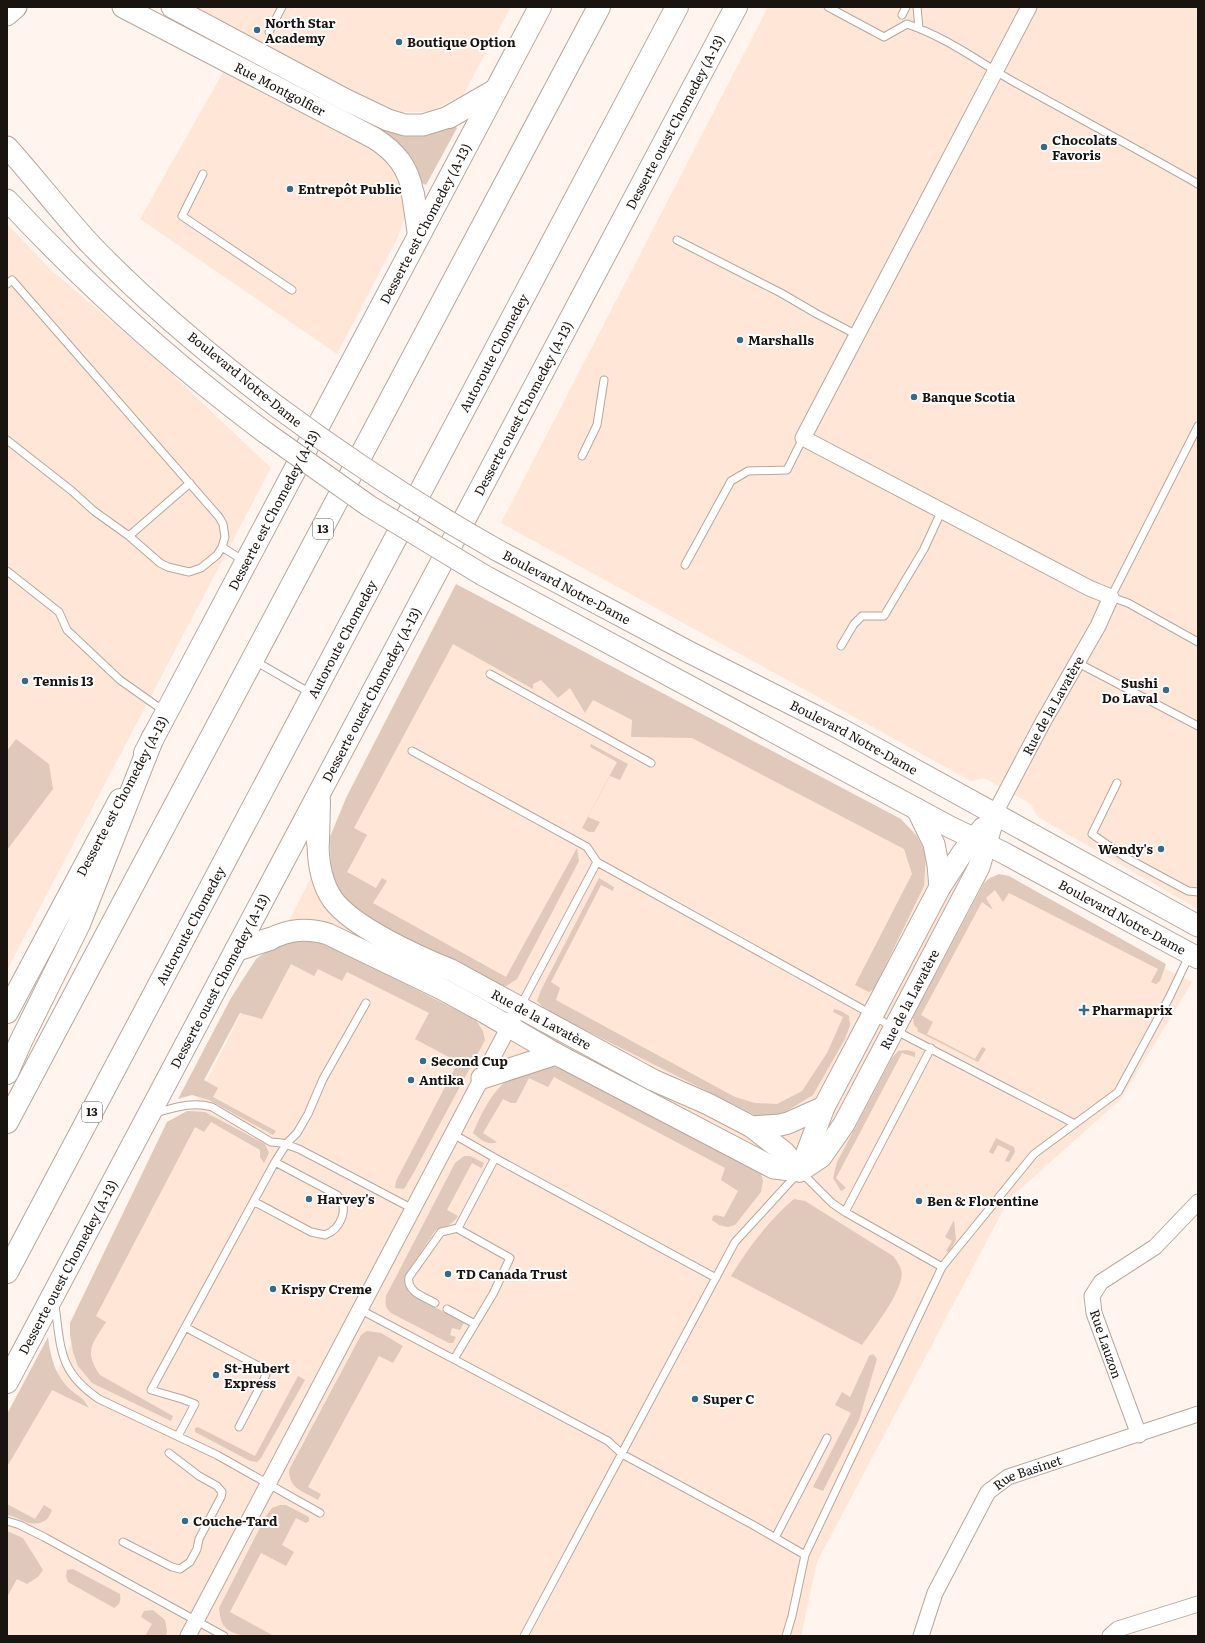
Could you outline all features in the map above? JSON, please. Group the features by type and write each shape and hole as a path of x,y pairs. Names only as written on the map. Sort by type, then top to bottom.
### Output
{"main road":[{"name":"Desserte est Chomedey (A-13)","path":"7,1012 540,7"},
{"name":"13","path":"7,1122 598,7"},
{"name":"Autoroute Chomedey","path":"7,1272 677,7"},
{"name":"Desserte ouest Chomedey (A-13)","path":"7,1382 736,7"},
{"path":"450,117 496,90"},
{"path":"413,194 419,236"},
{"path":"7,1072 20,1041 79,924 153,737"},
{"path":"318,842 319,796"},
{"path":"236,950 270,939"}],"street":[{"path":"7,15 16,7"},
{"name":"Rue Montgolfier","path":"123,7 385,145 398,157 408,174 413,194"},
{"name":"Rue Montgolfier","path":"172,7 346,100 388,120 405,125 423,125 450,117"},
{"path":"1030,7 803,438 1089,588 1111,597"},
{"name":"Boulevard Notre-Dame","path":"7,147 91,245 113,267 211,354 309,430 407,497 497,550 687,651 833,725 1198,926"},
{"name":"Boulevard Notre-Dame","path":"7,200 66,261 134,326 209,390 266,433 369,506 483,575 917,809 980,841 1194,956"},
{"name":"Rue de la Lavatère","path":"270,939 297,930 317,931 328,934 442,989 556,1054 774,1168 800,1171 821,1156 837,1135 979,867 980,841 1043,722 1098,626 1111,597"},
{"path":"917,809 934,844 940,887"},
{"name":"Rue de la Lavatère","path":"800,1171 824,1107 940,887 963,852 980,841"},
{"name":"Rue de la Lavatère","path":"318,842 319,865 327,890 333,900 349,916 368,929 426,960 451,970 653,1080 708,1104 752,1127 784,1152 800,1171"},
{"path":"188,1636 519,1008"},
{"path":"482,1078 556,1054"},
{"path":"752,1127 788,1123 824,1107"},
{"name":"Rue Lauzon","path":"1139,1435 1094,1313 1092,1296 1101,1282 1155,1246 1198,1202"},
{"name":"Rue Basinet","path":"921,1636 935,1594 988,1492 1008,1477 1139,1435 1198,1414"},
{"path":"1110,1636 1118,1629 1198,1604"}],"lane":[{"path":"269,32 282,7"},
{"path":"828,7 884,37 907,24 924,29 975,57 1014,82 1198,184"},
{"path":"902,15 906,7"},
{"path":"917,7 919,28"},
{"path":"203,174 182,216 292,290"},
{"path":"677,240 781,293 857,335"},
{"path":"7,284 12,280 190,483 224,524 225,537 222,547 217,555 201,568 189,572 175,570 160,563 129,536 94,511 72,491 7,440"},
{"path":"582,456 597,425 604,380"},
{"path":"1198,426 1111,597 1128,603 1198,642"},
{"path":"685,565 731,481 748,471 787,470 803,438"},
{"path":"129,536 190,483"},
{"path":"841,646 854,624 862,616 884,616 924,549 942,510"},
{"path":"222,547 246,562"},
{"path":"7,571 59,612 67,630 120,680 166,712"},
{"path":"253,660 313,695"},
{"path":"1078,662 1198,726"},
{"path":"490,674 651,763"},
{"path":"412,751 588,847 597,862 872,1015 894,1029 1075,1124"},
{"path":"1117,783 1092,834 1131,860 1188,891 1198,892"},
{"path":"519,1008 597,862"},
{"path":"786,1636 792,1616 805,1555 942,1267 1034,1154 1118,1092 1168,998 1194,956"},
{"path":"178,1436 194,1404 151,1390 255,1202 275,1162 297,1133 308,1114 323,1079 366,1003"},
{"path":"845,1212 931,1048"},
{"path":"149,1115 190,1104 205,1105 221,1111 271,1142 282,1143 286,1146 299,1149 413,1209"},
{"path":"453,1134 494,1158 716,1278"},
{"path":"435,1303 413,1290 409,1284 409,1277 441,1232 458,1228 494,1158"},
{"path":"255,1202 311,1232 325,1235 335,1230 344,1212 342,1200 338,1195 275,1162"},
{"path":"524,1636 735,1242 800,1171 832,1203 845,1212 942,1267"},
{"path":"454,1359 492,1294 510,1258 458,1228"},
{"path":"53,1296 60,1347 66,1364 81,1386 100,1399 178,1436 320,1513"},
{"path":"447,1309 475,1324"},
{"path":"361,1310 608,1441 622,1454 805,1555"},
{"path":"185,1327 264,1369 266,1374 264,1379 239,1427"},
{"path":"775,1538 827,1438"},
{"path":"123,1542 172,1567 180,1569 190,1562 197,1549 199,1539 222,1497 222,1492 217,1486 199,1476 169,1453"},
{"path":"7,1521 20,1525 44,1537 224,1636"}],"shaded area":[{"path":"186,7 296,7 290,19 297,7 511,7 463,95 429,112 387,112"},
{"path":"768,7 1198,7 1198,909 1038,817 1031,804 984,778 971,781 501,523"},
{"path":"226,67 386,154 403,188 404,219 398,237 337,354 140,219"},
{"path":"342,111 359,116 453,125 457,128 426,185 422,183 415,165 404,149"},
{"path":"7,224 49,268 161,364 271,468 7,970"},
{"path":"456,584 901,819 917,836 926,855 924,886 874,989 869,992 855,985 912,874 904,849 692,738 631,737 632,720 593,700 585,713 570,688 558,698 541,680 533,684 533,689 453,644 354,828 367,835 347,872 376,888 382,878 387,881 373,903 506,977 577,848 579,861 517,979 506,986 493,984 385,928 346,904 331,876 330,837 346,798"},
{"path":"460,597 906,833 994,883 1192,982 1121,1099 1009,1199 817,1562 801,1636 7,1636 7,1469 300,899"},
{"path":"16,739 49,764 53,789 7,850 7,751"},
{"path":"591,744 628,764 620,780 610,776 588,817 600,822 594,832 589,832 582,828 617,762 590,747"},
{"path":"999,874 1009,876 1166,964 1160,981 1156,984 1151,982 1158,969 1009,893 1003,902 995,890 986,898 993,910 982,902 921,1015 933,1022 927,1034 975,1059 982,1047 986,1049 978,1062 917,1031 918,1029 914,1025 913,1017 984,883 990,878"},
{"path":"599,878 614,887 613,891 601,885 551,982 560,988 556,1000 735,1097 755,1103 777,1104 802,1091 827,1053 843,1017 833,1012 834,1009 841,1011 849,1016 850,1025 845,1039 813,1095 780,1115 761,1118 547,1011 537,1001 541,990"},
{"path":"296,939 319,940 476,1020 483,1031 485,1040 404,1189 395,1188 396,1181 458,1062 415,1039 429,1013 347,972 342,981 318,969 314,976 291,964 262,1019 240,1013 204,1080 218,1088 213,1097 276,1131 273,1135 209,1100 192,1095 178,1099 231,998 256,959 274,946"},
{"path":"907,1050 915,1052 915,1057 902,1053 836,1178 846,1188 841,1191 833,1178 837,1162 892,1058 898,1051"},
{"path":"545,1065 573,1071 760,1170 763,1181 761,1192 735,1225 728,1227 719,1225 712,1220 713,1216 716,1215 724,1217 738,1191 721,1180 725,1168 554,1077 548,1087 529,1078 516,1103 511,1103 503,1099 483,1133 497,1142 490,1143 481,1140 473,1133 486,1106 504,1082 521,1071"},
{"path":"187,1111 205,1112 265,1144 269,1153 264,1163 260,1157 260,1150 211,1122 204,1132 195,1127 96,1316 106,1322 94,1342 91,1353 92,1360 100,1375 173,1416 171,1421 92,1383 78,1366 73,1352 70,1335 70,1323 167,1122"},
{"path":"996,1138 1014,1147 1015,1152 1009,1162 1005,1161 1010,1151 998,1145 993,1154 989,1152"},
{"path":"464,1156 470,1156 484,1163 483,1166 481,1168 472,1163 447,1210 458,1216 449,1225 435,1231 405,1276 404,1283 409,1293 464,1323 460,1330 452,1328 450,1335 456,1337 453,1343 449,1343 391,1313 387,1307 386,1296 455,1163"},
{"path":"794,1199 805,1201 893,1256 900,1266 901,1277 894,1297 862,1345 731,1276 744,1255 760,1235 776,1216"},
{"path":"954,1220 956,1240 949,1252 946,1251 952,1241 945,1237"},
{"path":"367,1331 381,1333 403,1346 393,1363 379,1356 308,1487 321,1494 318,1500 302,1492 294,1485 291,1481 289,1470 361,1335"},
{"path":"48,1337 52,1360 58,1373 66,1385 87,1404 89,1408 52,1390 7,1467 7,1414"},
{"path":"873,1354 877,1359 859,1420 823,1491 813,1487 851,1413 835,1405 842,1392 850,1397 869,1356"},
{"path":"298,1376 305,1380 261,1458 257,1462 250,1461 195,1432 195,1428 198,1427 255,1456"},
{"path":"7,1504 35,1519 44,1505 52,1510 45,1521 35,1524 7,1515"},
{"path":"280,1505 286,1505 309,1517 309,1521 306,1523 296,1518 282,1545 294,1552 286,1566 261,1553 230,1612 274,1636 241,1635 230,1631 223,1625 220,1618 219,1608 266,1516 272,1508"},
{"path":"7,1531 23,1538 43,1570 38,1577 27,1584 17,1579 7,1597"},
{"path":"73,1569 120,1594 119,1604 114,1608 68,1582 66,1576 67,1570"},
{"path":"153,1610 165,1620 167,1631 166,1636 145,1636 152,1624 141,1617 144,1611"}],"place":[{"name":"North Star Academy","path":"257,30"},
{"name":"Boutique Option","path":"399,42"},
{"name":"Chocolats Favoris","path":"1044,147"},
{"name":"Entrepôt Public","path":"290,189"},
{"name":"Marshalls","path":"740,340"},
{"name":"Banque Scotia","path":"914,397"},
{"name":"Tennis 13","path":"25,681"},
{"name":"Sushi Do Laval","path":"1166,690"},
{"name":"Wendy's","path":"1161,849"},
{"name":"Pharmaprix","path":"1084,1010"},
{"name":"Second Cup","path":"423,1061"},
{"name":"Antika","path":"411,1080"},
{"name":"Harvey's","path":"309,1199"},
{"name":"Ben & Florentine","path":"919,1201"},
{"name":"TD Canada Trust","path":"448,1274"},
{"name":"Krispy Creme","path":"273,1289"},
{"name":"St-Hubert Express","path":"216,1375"},
{"name":"Super C","path":"695,1399"},
{"name":"Couche-Tard","path":"185,1521"}]}
